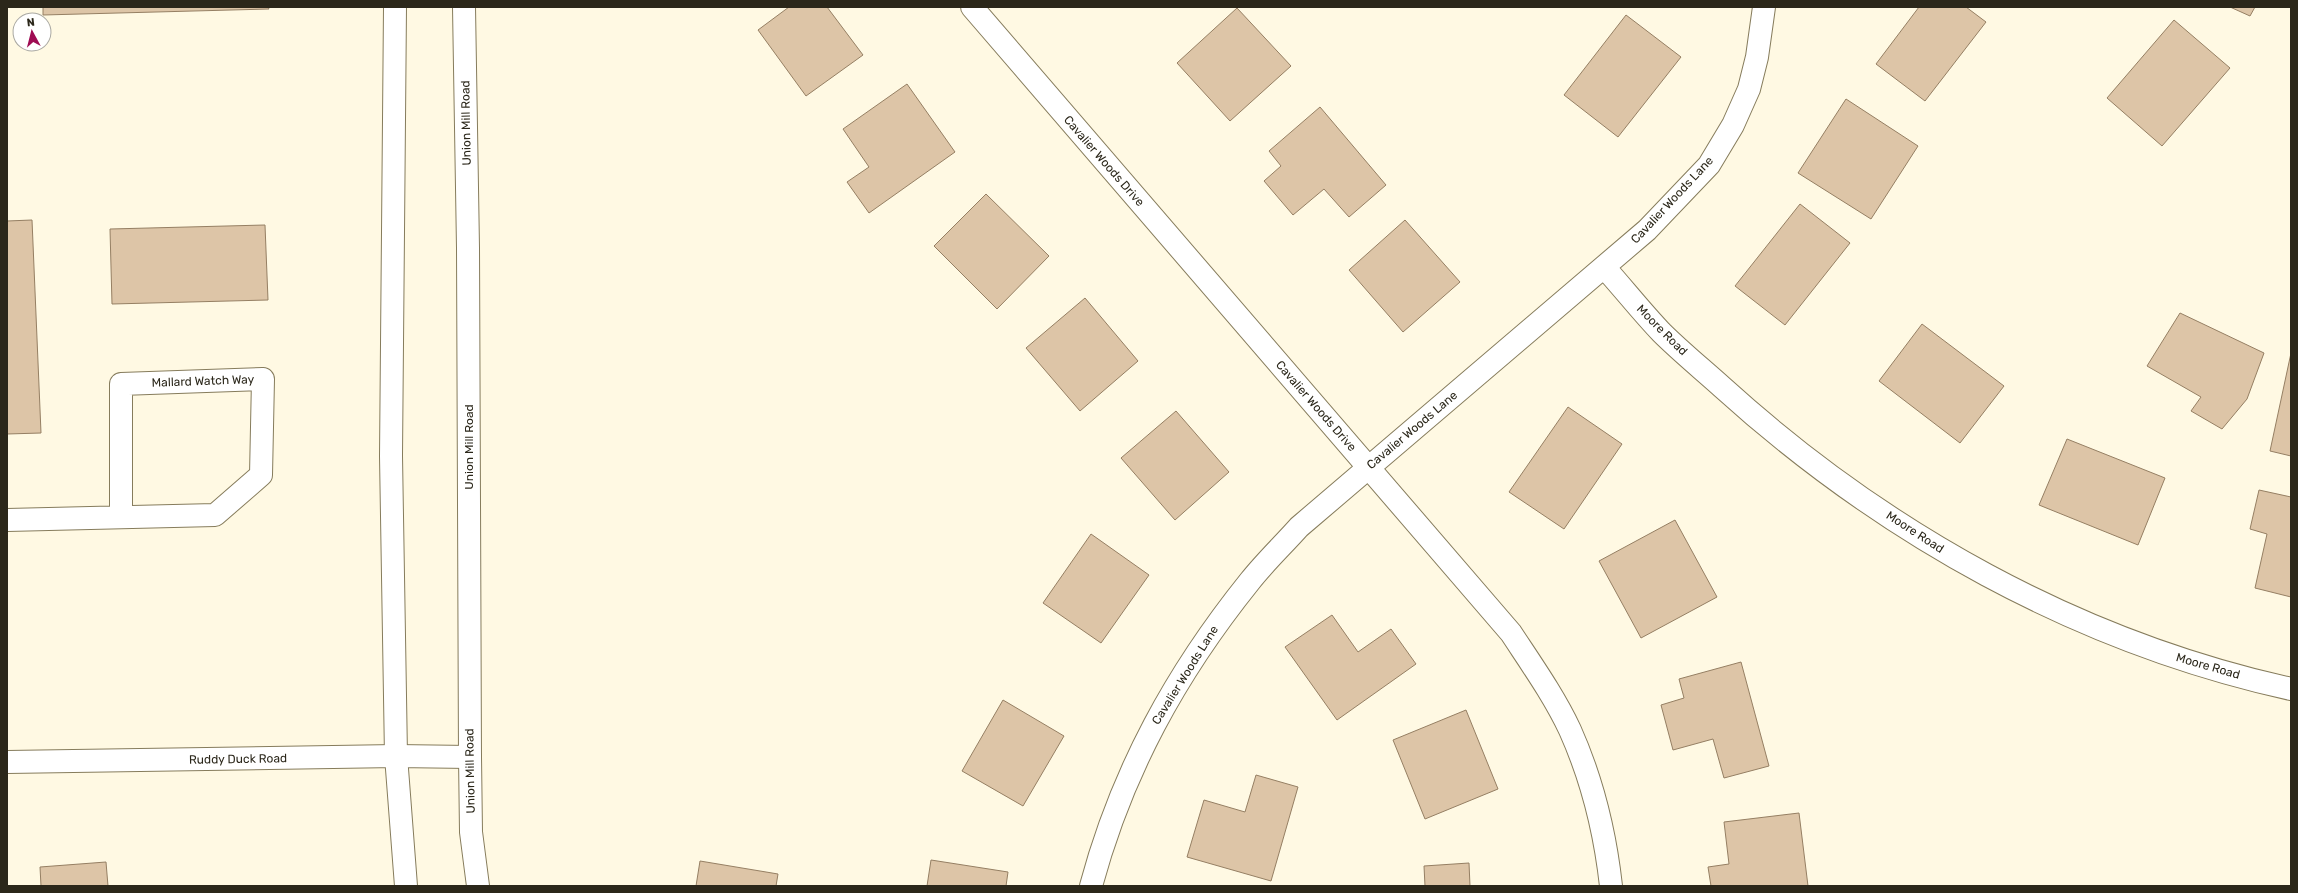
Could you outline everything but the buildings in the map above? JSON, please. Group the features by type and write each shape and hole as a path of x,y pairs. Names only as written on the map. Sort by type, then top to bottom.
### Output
{"street":[{"path":"394,7 391,456 396,756 406,886"},
{"name":"Union Mill Road","path":"464,7 468,248 471,832 478,886"},
{"name":"Cavalier Woods Drive","path":"972,7 1511,633 1542,678 1570,730 1591,786 1607,850 1611,886"},
{"name":"Cavalier Woods Lane","path":"1091,886 1102,846 1128,776 1161,709 1201,645 1251,580 1299,527 1647,230 1709,165 1733,126 1748,89 1758,57 1764,7"},
{"name":"Moore Road","path":"1604,267 1662,332 1750,412 1818,466 1929,544 2055,610 2165,654 2291,689"},
{"name":"Mallard Watch Way","path":"7,520 215,515 261,475 263,379 121,384 121,517"},
{"name":"Ruddy Duck Road","path":"7,762 396,756 470,758"}]}
